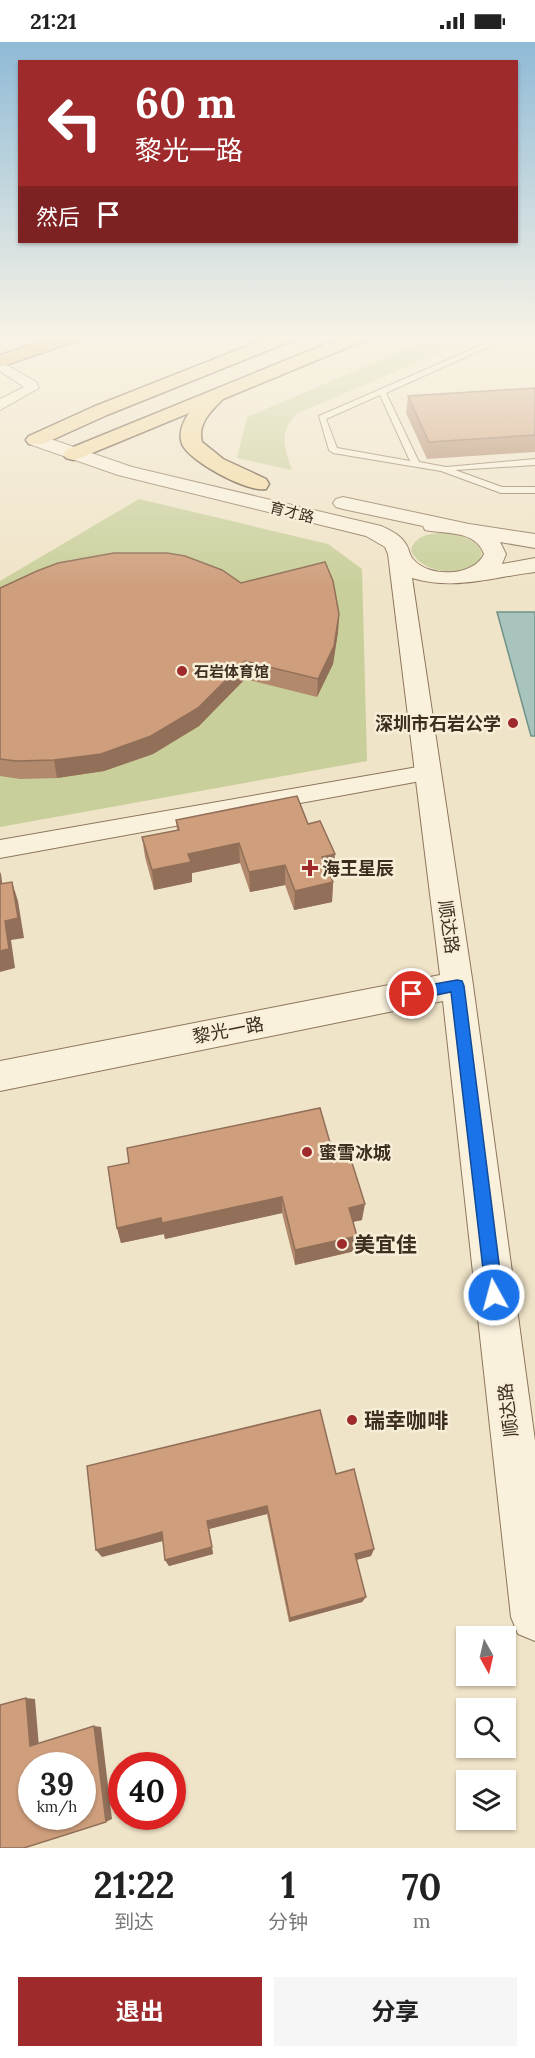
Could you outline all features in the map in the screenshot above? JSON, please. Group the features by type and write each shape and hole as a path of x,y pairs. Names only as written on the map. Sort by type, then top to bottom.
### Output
{"main road":[{"path":"36,440 84,419"},
{"path":"82,450 155,419"},
{"path":"195,419 191,433 193,445 216,463 258,484"}],"street":[{"name":"育才路","path":"56,431 82,450 125,471 373,531 383,535 398,551 405,564 417,572 448,578 535,565"},
{"name":"育才路","path":"36,440 304,494"},
{"name":"育才路","path":"328,499 535,541"},
{"path":"398,551 401,538 410,531 438,525 461,527 481,535 490,542 495,551 494,560 478,574"},
{"name":"顺达路","path":"398,551 457,986 535,1617"},
{"name":"顺达路","path":"409,631 409,616 420,595 431,586 448,578"},
{"path":"0,849 429,773"},
{"name":"黎光一路","path":"0,1076 457,986"}],"lane":[{"path":"322,419 333,450 443,469 501,490 535,490"},
{"path":"395,419 416,463"},
{"path":"443,469 535,462"}],"green space":[{"path":"246,419 293,419 284,440 292,470 237,458"},
{"name":"石岩体育馆","path":"139,499 328,544 362,569 367,761 0,827 0,581"},
{"path":"429,534 457,535 477,544 481,549 478,561 471,567 452,572 431,568 416,558 411,550 416,541"}],"water":[{"path":"497,612 535,612 535,736 531,736"}],"building":[{"path":"419,419 535,419 535,435 429,442"},
{"path":"114,553 167,553 185,556 222,570 241,583 325,562 333,581 339,614 334,646 318,679 245,661 198,708 151,736 101,754 54,760 0,759 0,588 58,563"},
{"path":"297,796 308,824 320,821 335,854 322,857 333,882 295,891 285,865 249,872 239,843 188,854 191,862 152,870 142,837 179,830 176,820"},
{"path":"12,882 18,918 5,921 9,949 0,951 0,884"},
{"path":"320,1108 333,1153 348,1150 365,1204 349,1208 357,1236 295,1250 282,1197 162,1223 161,1218 117,1228 108,1167 129,1163 127,1148"},
{"path":"320,1410 336,1474 354,1469 374,1549 355,1554 366,1597 290,1618 267,1506 207,1521 212,1547 165,1560 162,1532 96,1550 87,1466"},
{"path":"26,1698 30,1746 94,1726 106,1822 96,1825 96,1752 18,1752 18,1830 81,1830 24,1848 0,1848 0,1705"}],"place":[{"name":"石岩体育馆","path":"182,671"},
{"name":"深圳市石岩公学","path":"513,723"},
{"name":"海王星辰","path":"310,868"},
{"name":"蜜雪冰城","path":"307,1152"},
{"name":"美宜佳","path":"342,1244"},
{"name":"瑞幸咖啡","path":"352,1420"}],"route":[{"path":"412,994 457,986 494,1295"}]}
